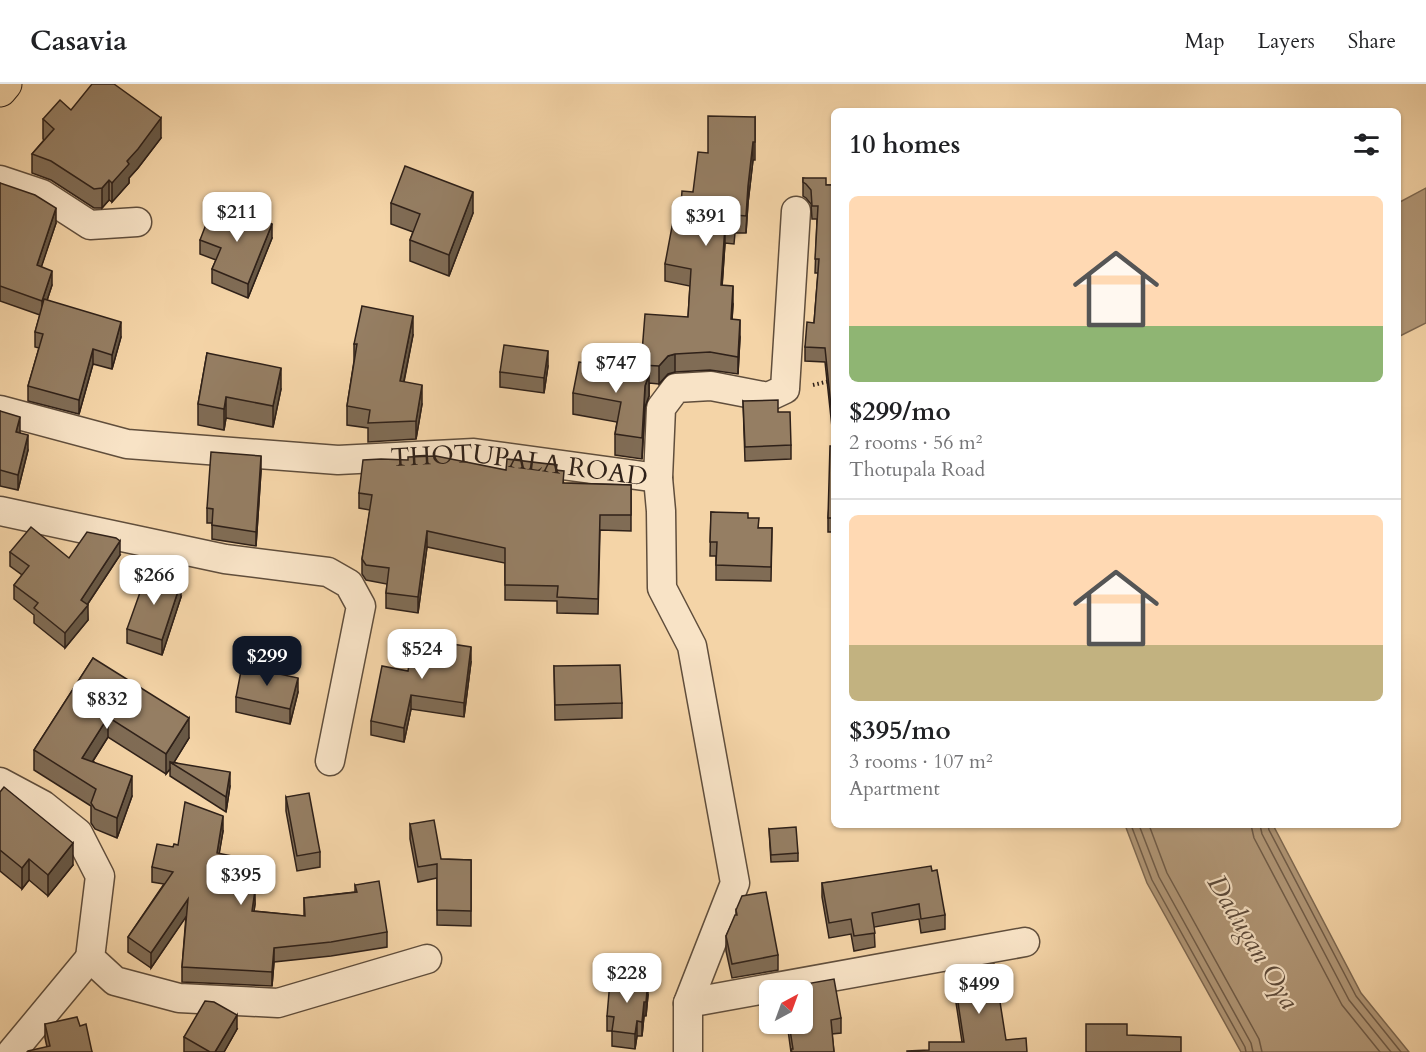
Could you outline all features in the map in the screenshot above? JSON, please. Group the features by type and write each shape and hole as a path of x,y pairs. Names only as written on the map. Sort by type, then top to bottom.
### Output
{"main road":[{"path":"0,90 4,84"}],"street":[{"path":"0,180 42,194 90,225 137,222"},
{"name":"THOTUPALA ROAD","path":"0,410 127,444 338,460 474,453 658,478 661,408 676,388 711,386 768,398 785,389 796,211"},
{"path":"658,478 662,588 692,646 735,883 688,1003 688,1052"},
{"path":"0,511 225,559 328,572 350,584 361,606 330,761"},
{"path":"0,783 43,805 78,833 100,876 90,958 12,1052"},
{"path":"688,1003 1025,942"},
{"path":"90,958 115,981 178,998 278,1003 427,959"}],"water":[{"path":"1426,188 1426,323 1401,336 1401,201"},
{"name":"Dadugan Oya","path":"1126,828 1275,828 1361,993 1409,1052 1241,1052 1147,883"}],"building":[{"path":"92,84 114,84 161,118 127,161 129,164 112,183 109,180 102,188 94,189 51,161 32,154 54,129 43,119 60,100 71,110"},
{"path":"708,116 755,117 755,142 753,142 746,216 735,215 734,226 725,226 721,285 733,286 731,319 740,320 738,357 710,352 675,354 668,356 659,366 641,365 645,314 688,317 691,269 665,264 674,216 680,218 682,191 693,192 698,152 708,153"},
{"path":"405,166 473,192 449,255 410,240 420,214 391,203"},
{"path":"803,178 826,178 826,185 831,185 831,407 825,348 805,347 807,322 814,323 819,259 815,259 818,206 812,206 811,190 803,182"},
{"path":"0,183 35,195 56,208 37,265 52,271 42,301 0,286"},
{"path":"235,209 272,224 248,284 212,269 221,248 200,240 210,214 230,221"},
{"path":"44,299 121,322 112,355 93,349 79,400 28,386 43,334 35,332"},
{"path":"362,306 413,316 400,381 422,385 416,421 368,423 370,410 347,406 357,344 354,344"},
{"path":"504,345 548,351 544,378 500,372"},
{"path":"207,353 281,368 273,406 226,397 224,409 198,404"},
{"path":"579,362 649,375 645,386 642,438 615,434 621,402 573,393"},
{"path":"778,400 778,412 790,412 791,445 745,447 743,401"},
{"path":"0,411 20,417 16,432 28,435 18,475 0,470"},
{"path":"830,446 831,446 831,518 828,518"},
{"path":"211,452 261,456 256,532 212,525 213,509 207,508"},
{"path":"436,456 506,470 507,459 557,465 556,470 564,471 563,483 631,485 631,515 600,515 598,599 557,597 558,586 505,585 505,548 427,531 418,597 386,593 389,568 366,565 362,559 372,495 359,493 363,460 408,460 408,457"},
{"path":"711,512 748,513 748,518 759,518 758,528 772,528 771,567 716,565 717,542 710,542"},
{"path":"31,527 69,558 87,532 116,538 120,541 81,600 88,605 65,633 34,608 38,603 14,585 29,566 10,552"},
{"path":"150,572 181,582 162,640 127,629 143,584"},
{"path":"413,638 471,647 464,703 411,695 404,728 371,721 382,666 408,671"},
{"path":"93,658 189,718 166,754 108,717 82,758 132,776 117,818 95,809 91,803 96,789 34,750"},
{"path":"620,665 622,703 555,705 554,666"},
{"path":"242,666 298,678 290,709 236,697"},
{"path":"170,762 230,772 226,797"},
{"path":"4,787 73,843 48,875 29,859 22,868 0,850 0,792"},
{"path":"309,793 320,852 297,856 286,797"},
{"path":"185,802 223,816 217,853 257,861 252,889 255,890 252,911 305,916 304,898 357,892 355,885 379,881 387,932 331,942 274,948 272,972 182,967 188,899 151,953 128,937 173,872 152,867 157,844 173,847 174,844 178,845"},
{"path":"434,820 441,859 471,860 471,911 437,910 437,864 418,867 410,824"},
{"path":"796,827 798,853 771,855 769,829"},
{"path":"931,866 932,871 937,870 945,915 921,919 919,904 872,913 875,933 854,936 851,919 829,923 822,883"},
{"path":"766,892 778,955 732,964 726,936 737,915 736,910 742,896"},
{"path":"994,964 1006,1040 1026,1038 1027,1052 907,1052 929,1050 929,1042 964,1042 953,970"},
{"path":"626,978 648,980 642,1022 637,1021 635,1034 612,1031 614,1017 607,1016 610,981 625,982"},
{"path":"834,979 841,1018 831,1020 834,1052 792,1052 791,1034 813,1034 813,983"},
{"path":"205,1001 214,1002 237,1015 215,1052 210,1052 184,1037"},
{"path":"77,1017 80,1026 86,1024 92,1052 27,1052 50,1046 45,1024"},
{"path":"1086,1024 1127,1024 1127,1035 1181,1037 1181,1052 1086,1052"}]}
